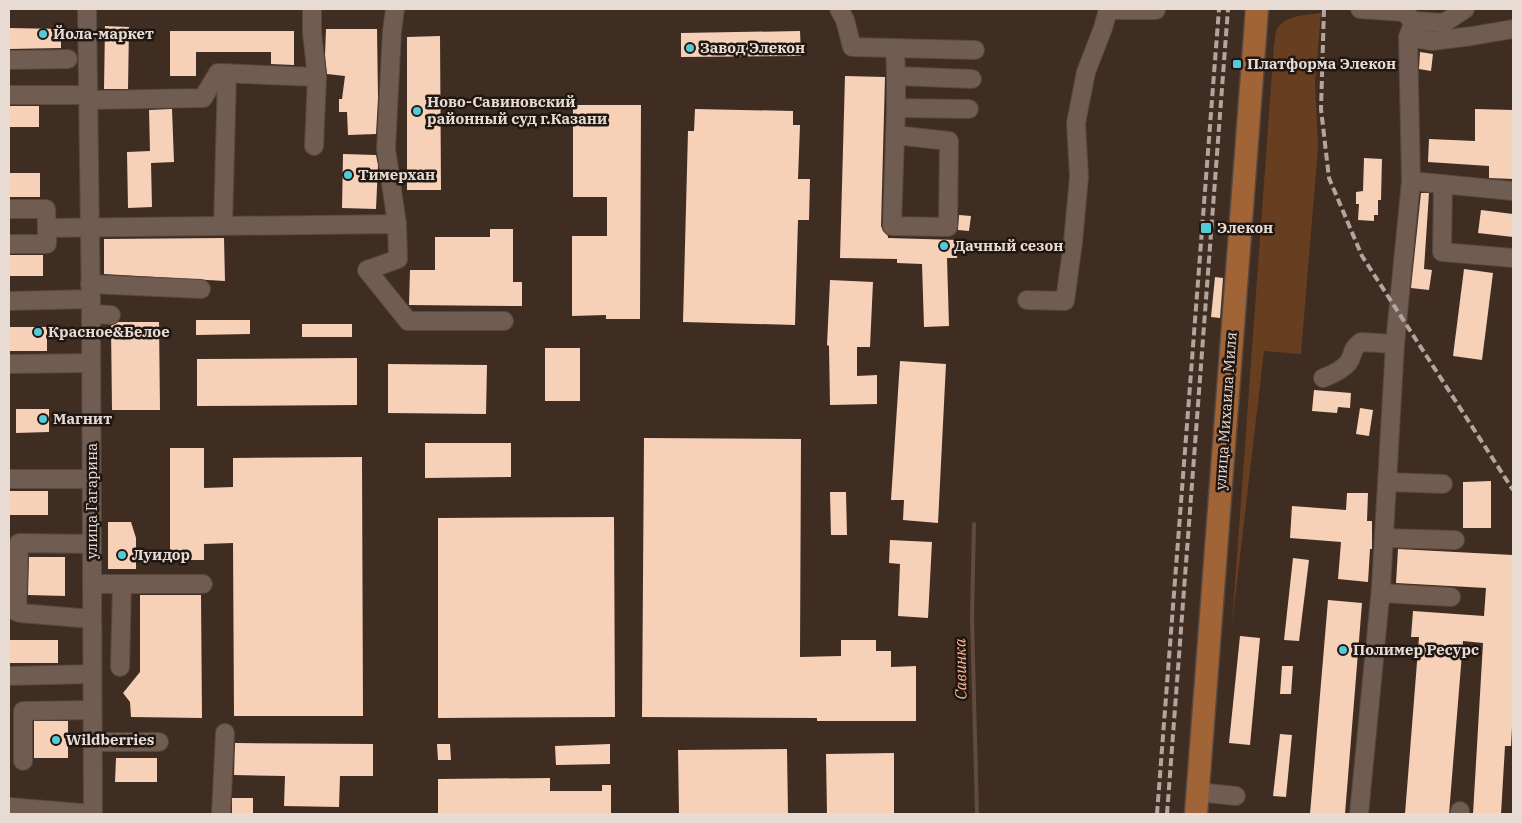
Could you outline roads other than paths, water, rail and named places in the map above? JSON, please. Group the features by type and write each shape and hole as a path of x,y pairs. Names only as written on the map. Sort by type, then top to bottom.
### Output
{"main road":[{"name":"улица Михаила Миля","path":"1196,814 1257,9"}],"street":[{"name":"улица Гагарина","path":"87,9 93,814"},
{"path":"312,9 312,33 317,77 314,146"},
{"path":"395,9 392,31 386,149 397,224 398,260 367,270 408,321 504,321"},
{"path":"839,9 845,20 852,46 975,50"},
{"path":"1028,300 1065,301 1079,177 1076,123 1086,72 1108,10 1156,9"},
{"path":"1360,9 1407,20 1444,23 1465,9"},
{"path":"1407,20 1432,40 1513,29"},
{"path":"1359,814 1381,593 1395,344 1411,182 1407,20"},
{"path":"895,48 896,108 895,135 892,226 948,227 949,141 895,135"},
{"path":"9,60 68,59"},
{"path":"9,95 89,98 203,98 218,73 317,77"},
{"path":"223,226 227,73"},
{"path":"896,76 972,79"},
{"path":"896,108 969,110"},
{"path":"1411,182 1513,191"},
{"path":"1444,184 1442,252 1513,258"},
{"path":"9,209 46,209 47,228 47,244 9,244"},
{"path":"47,228 397,224"},
{"path":"9,301 90,299 201,289"},
{"path":"90,299 111,315"},
{"path":"1323,378 1334,374 1348,362 1353,348 1361,342 1395,344"},
{"path":"9,364 91,362"},
{"path":"9,479 91,479"},
{"path":"1387,482 1442,484"},
{"path":"1384,538 1455,540"},
{"path":"92,544 19,544 13,612 92,619"},
{"path":"92,584 203,584"},
{"path":"120,667 122,584"},
{"path":"1381,593 1451,597"},
{"path":"9,676 92,674"},
{"path":"23,761 22,711 92,710"},
{"path":"221,814 225,733"},
{"path":"93,742 159,742"},
{"path":"1198,792 1236,796"},
{"path":"9,807 93,814"}],"waterway":[{"name":"Савинка","path":"974,524 972,617 977,814"}],"railway":[{"path":"1157,814 1219,9"},
{"path":"1167,814 1228,9"},
{"path":"1324,9 1321,109 1329,178 1362,256 1513,490"}],"place":[{"name":"Йола-маркет","path":"43,34"},
{"name":"Завод Элекон","path":"690,48"},
{"name":"Платформа Элекон","path":"1237,64"},
{"name":"Ново-Савиновский районный суд г.Казани","path":"417,111"},
{"name":"Тимерхан","path":"348,175"},
{"name":"Элекон","path":"1206,228"},
{"name":"Дачный сезон","path":"944,246"},
{"name":"Красное&Белое","path":"38,332"},
{"name":"Магнит","path":"43,419"},
{"name":"Луидор","path":"122,555"},
{"name":"Полимер Ресурс","path":"1343,650"},
{"name":"Wildberries","path":"56,740"}]}
